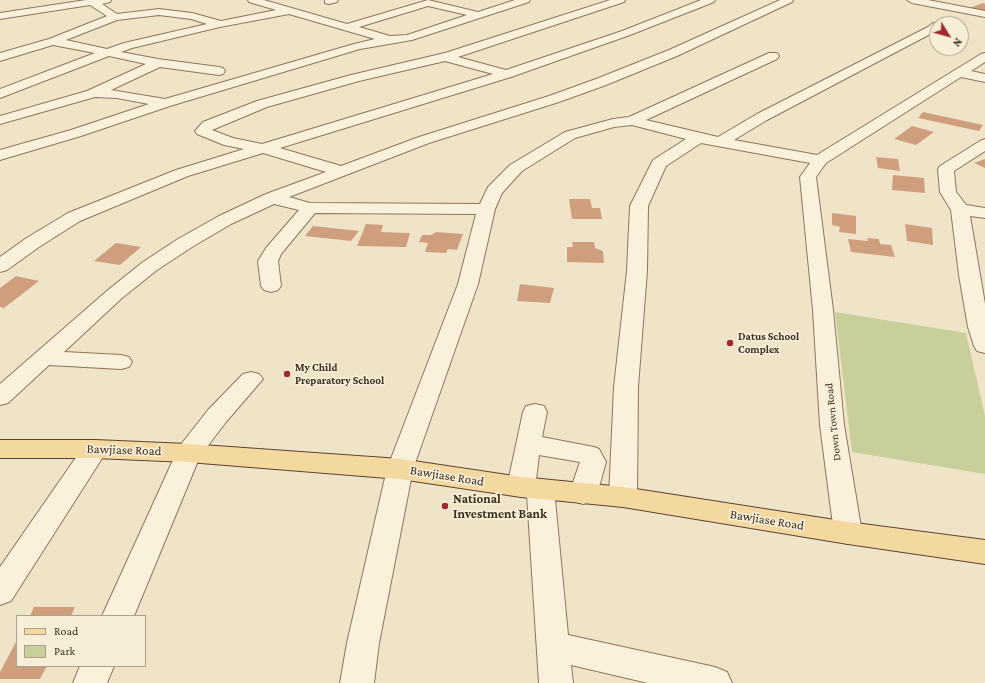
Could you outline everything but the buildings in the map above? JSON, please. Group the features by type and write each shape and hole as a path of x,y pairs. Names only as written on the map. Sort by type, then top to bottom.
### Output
{"main road":[{"name":"Bawjiase Road","path":"0,450 95,449 188,453 400,469 531,488 622,497 848,533 985,552"}],"street":[{"path":"0,16 107,0"},
{"path":"256,1 273,0"},
{"path":"0,155 64,137 165,103 322,56 388,40 408,38 525,0"},
{"path":"341,171 266,149 229,142 202,131 208,125 262,104 356,78 446,57 620,0"},
{"path":"0,266 32,243 81,214 121,196 182,173 266,149 507,74 626,33 710,0"},
{"path":"0,397 114,294 150,266 185,243 225,220 272,198 424,140 554,99 600,82 673,53 788,0"},
{"path":"912,0 985,14"},
{"path":"256,1 287,11 348,26 421,50 507,74"},
{"path":"92,2 115,17"},
{"path":"578,2 599,6"},
{"path":"947,16 955,8 972,2"},
{"path":"348,26 410,4 428,3 478,16"},
{"path":"0,94 128,45 220,24 287,11"},
{"path":"0,57 53,41 115,17 159,12 192,16 220,24"},
{"path":"720,142 762,117 929,30"},
{"path":"53,41 158,63 219,71"},
{"path":"632,121 773,56"},
{"path":"357,683 363,643 400,469 468,284 486,209 494,190 516,168 570,135 613,122 632,121 698,138 820,160 985,57"},
{"path":"0,120 92,94 158,63"},
{"path":"959,73 985,78"},
{"path":"92,94 118,94 165,103"},
{"path":"622,497 626,387 637,271 639,206 659,163 698,138"},
{"path":"982,148 946,169 948,192 960,210 979,327 985,346"},
{"name":"Down Town Road","path":"820,160 808,177 823,310 832,425 848,533"},
{"path":"272,198 310,208 486,209"},
{"path":"271,286 268,261 273,252 310,208"},
{"path":"960,210 985,213"},
{"path":"43,358 121,362"},
{"path":"118,615 188,453 217,416 251,379"},
{"path":"535,412 528,444 531,488 556,683"},
{"path":"528,444 585,453 590,456 593,462 583,494"},
{"path":"0,592 95,449"},
{"path":"552,646 715,683"},
{"path":"90,683 97,667"}],"green space":[{"path":"835,312 966,333 985,416 985,474 852,452"}],"place":[{"name":"Datus School Complex","path":"730,343"},
{"name":"My Child Preparatory School","path":"287,374"},
{"name":"National Investment Bank","path":"445,506"}]}
